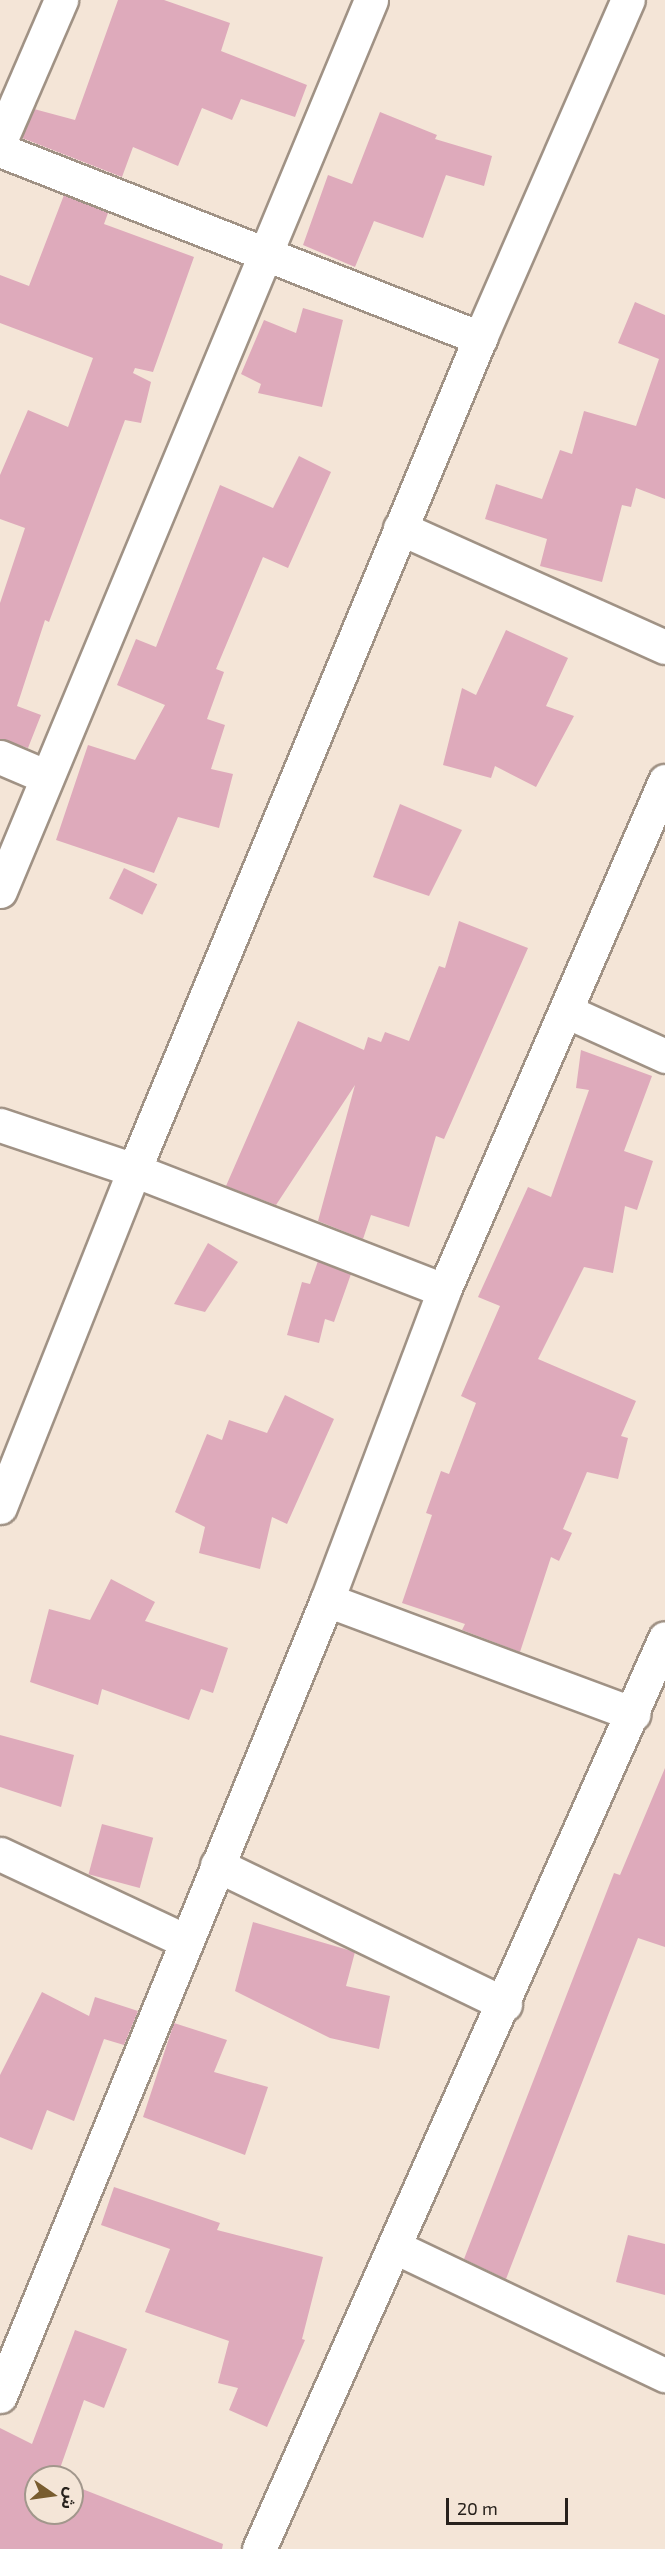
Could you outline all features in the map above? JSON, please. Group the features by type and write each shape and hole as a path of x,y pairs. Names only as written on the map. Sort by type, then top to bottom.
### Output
{"street":[{"path":"0,141 61,0"},
{"path":"0,891 268,255 371,0"},
{"path":"0,1507 134,1170 400,528 480,338 628,0"},
{"path":"0,150 480,338"},
{"path":"400,528 665,647"},
{"path":"0,756 47,777"},
{"path":"0,2396 327,1600 444,1290 665,781"},
{"path":"566,1011 665,1056"},
{"path":"0,1125 134,1170 444,1290"},
{"path":"327,1600 634,1714"},
{"path":"259,2549 505,2004 634,1714 665,1638"},
{"path":"0,1854 186,1941"},
{"path":"217,1865 505,2004"},
{"path":"395,2247 665,2375"}],"building":[{"path":"118,0 164,0 230,23 221,51 307,85 295,117 241,99 232,120 202,108 178,166 133,147 122,177 22,138 34,109 75,120"},
{"path":"380,112 437,135 435,139 492,156 484,186 446,175 423,238 374,221 355,267 303,245 328,175 352,184"},
{"path":"64,195 108,213 104,224 194,257 153,372 135,368 133,373 151,382 141,423 125,420 49,622 45,620 17,706 41,715 28,748 0,739 0,603 25,528 0,519 0,475 28,410 68,427 93,358 0,323 0,275 29,286"},
{"path":"635,302 665,315 665,499 636,488 631,507 622,505 602,582 540,566 547,539 485,519 496,484 542,499 560,450 572,454 584,411 636,426 659,359 618,343"},
{"path":"303,308 343,320 322,407 258,393 261,384 241,374 264,320 296,333"},
{"path":"299,456 331,472 288,568 263,557 216,669 224,672 207,719 225,725 211,769 233,774 219,828 178,817 154,873 56,840 88,745 135,760 165,705 117,685 136,639 156,647 220,485 273,508"},
{"path":"506,630 568,658 546,706 574,716 536,787 495,766 491,778 443,765 462,688 476,695"},
{"path":"400,804 462,830 429,896 373,877"},
{"path":"124,868 157,884 142,915 109,899"},
{"path":"459,921 528,948 444,1139 436,1136 409,1227 371,1215 363,1239 318,1221 355,1085 276,1205 226,1186 298,1021 364,1050 368,1037 381,1042 385,1032 409,1041 439,966 445,968"},
{"path":"581,1050 652,1076 624,1151 653,1161 637,1210 625,1206 613,1273 584,1267 538,1359 636,1401 621,1436 628,1438 618,1479 587,1472 563,1529 572,1533 559,1561 551,1557 520,1652 462,1630 465,1624 402,1603 432,1515 426,1513 441,1471 449,1474 476,1403 461,1396 500,1306 478,1297 528,1187 551,1197 589,1090 576,1088"},
{"path":"208,1243 238,1262 205,1312 174,1304"},
{"path":"318,1261 351,1274 334,1322 325,1319 319,1343 287,1335 302,1282 310,1284"},
{"path":"285,1395 334,1419 287,1524 272,1517 260,1569 199,1553 205,1527 175,1512 207,1434 222,1440 229,1420 267,1433"},
{"path":"111,1579 155,1602 145,1621 228,1648 213,1693 201,1689 189,1720 102,1689 98,1705 30,1682 49,1609 90,1620"},
{"path":"0,1735 74,1755 61,1807 0,1787"},
{"path":"665,1768 665,1947 638,1938 506,2279 464,2259 614,1873 620,1875"},
{"path":"102,1824 153,1838 140,1888 89,1874"},
{"path":"253,1922 355,1952 346,1986 390,1996 379,2049 330,2038 235,1991"},
{"path":"42,1992 89,2016 95,1997 138,2011 124,2045 104,2039 74,2121 47,2110 32,2150 0,2137 0,2075"},
{"path":"174,2023 227,2040 214,2072 268,2087 245,2155 143,2117"},
{"path":"114,2187 220,2223 217,2230 323,2257 302,2339 305,2340 267,2427 229,2410 238,2388 218,2383 229,2341 145,2312 170,2249 101,2225"},
{"path":"628,2235 665,2244 665,2295 616,2282"},
{"path":"75,2330 127,2349 104,2408 84,2400 61,2465 24,2465 24,2525 84,2525 84,2490 223,2544 222,2549 0,2549 0,2428 32,2444"}]}
